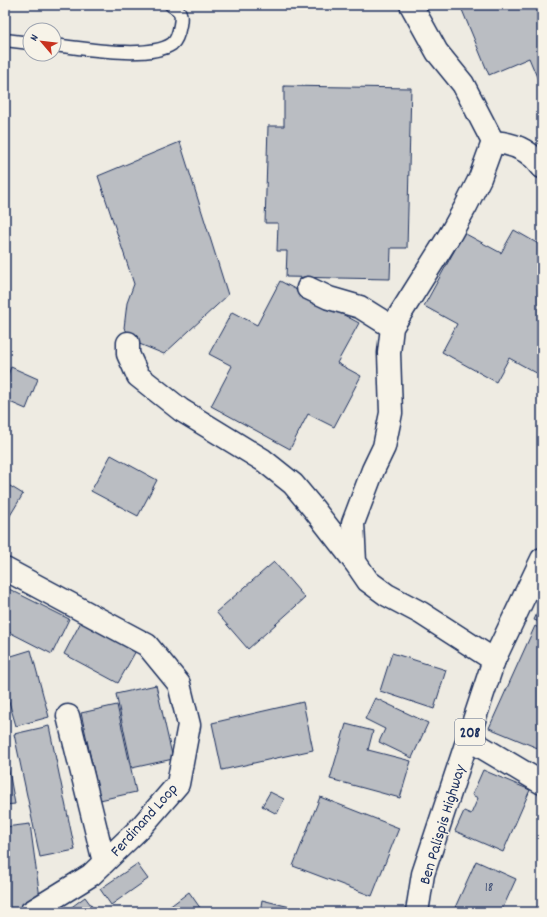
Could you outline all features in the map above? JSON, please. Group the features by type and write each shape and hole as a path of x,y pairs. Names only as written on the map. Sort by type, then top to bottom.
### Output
{"street":[{"path":"355,562 353,523 370,476 384,447 391,413 389,353 392,327 458,219 480,178 493,142 463,84 437,52 411,5"},
{"path":"493,142 508,143 524,150 536,159 542,167"},
{"path":"308,288 329,298 360,307 392,327"},
{"path":"128,344 128,354 138,376 181,410 263,460 293,484 355,562 368,581 387,595 421,613 494,660"},
{"name":"Ben Palispis Highway","path":"416,912 423,874 494,660 542,559"},
{"name":"Ferdinand Loop","path":"5,569 147,645 179,684 189,725 178,784 141,826 91,875 31,912"},
{"path":"68,716 104,862"},
{"path":"468,739 542,783"}],"lane":[{"path":"62,46 131,53 163,48 173,43 178,34 182,16 178,9 172,5"},
{"path":"5,40 22,42"}],"building":[{"path":"460,5 542,5 542,89 529,58 489,75"},
{"path":"284,86 411,88 407,248 391,248 390,279 286,277 287,251 277,251 278,223 265,223 268,126 284,126"},
{"path":"180,142 228,295 164,354 137,343 124,328 127,303 134,284 98,176"},
{"path":"514,230 542,246 542,376 509,358 496,382 442,352 457,324 424,306 464,233 501,253"},
{"path":"280,281 359,323 337,363 361,376 334,427 308,414 290,449 211,406 232,366 209,354 232,312 257,325"},
{"path":"11,367 38,379 26,409 5,400 5,382"},
{"path":"111,455 157,480 138,516 91,491"},
{"path":"5,483 23,494 5,524"},
{"path":"274,562 305,598 248,649 216,612"},
{"path":"5,587 69,619 52,654 5,630"},
{"path":"542,602 542,623 534,620"},
{"path":"83,618 138,647 118,683 64,654"},
{"path":"535,626 542,630 542,744 540,749 489,728"},
{"path":"31,650 49,717 16,726 5,688 5,658"},
{"path":"392,653 446,670 434,709 380,691"},
{"path":"156,685 173,759 132,768 116,694"},
{"path":"375,698 428,723 412,758 379,742 385,729 365,719"},
{"path":"303,702 313,750 222,770 212,723"},
{"path":"117,705 136,792 100,800 81,713"},
{"path":"346,724 373,731 368,750 411,761 400,798 330,779"},
{"path":"49,726 75,850 40,857 14,734"},
{"path":"5,749 15,804 5,805"},
{"path":"483,770 530,790 503,852 455,831 464,811 471,814 478,798 472,795"},
{"path":"270,792 284,799 277,814 262,806"},
{"path":"320,797 399,828 372,896 293,866"},
{"path":"30,824 40,898 25,912 5,912 5,827"},
{"path":"476,861 516,879 501,912 453,912"},
{"path":"137,864 148,879 111,905 100,889"},
{"path":"189,892 203,912 171,912 168,908"},
{"path":"85,897 96,912 65,912"},
{"path":"262,900 290,907 289,912 260,912"}]}
